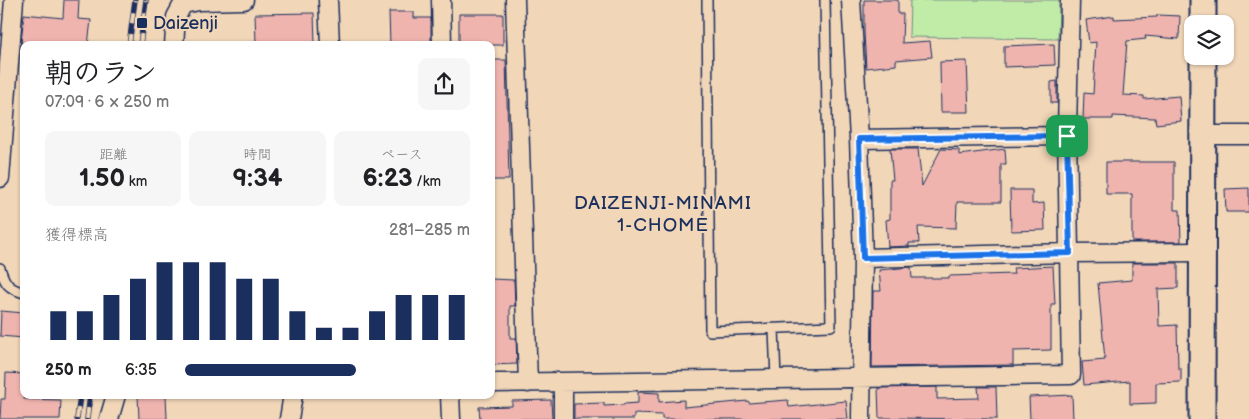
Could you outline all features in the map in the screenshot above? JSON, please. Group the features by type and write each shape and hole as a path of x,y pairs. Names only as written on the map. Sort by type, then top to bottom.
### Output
{"street":[{"path":"0,178 14,0"},
{"path":"174,41 176,17 183,4 199,1 244,0"},
{"path":"328,0 330,41"},
{"path":"441,0 442,41"},
{"path":"515,0 528,383"},
{"path":"851,0 859,139 863,258 860,378 861,419"},
{"path":"495,383 1071,375 1067,136 1070,0"},
{"path":"1203,0 1203,15"},
{"path":"1202,419 1203,65"},
{"path":"1203,135 1249,135"},
{"path":"859,139 1067,136"},
{"path":"863,258 1203,252"},
{"path":"563,383 563,419"},
{"path":"109,419 115,399"},
{"path":"289,419 292,399"},
{"path":"450,399 451,419"}],"lane":[{"path":"707,0 710,331 832,326 825,0"},
{"path":"0,268 4,280 12,290 20,292"},
{"path":"774,328 776,379"}],"green space":[{"path":"910,0 1059,0 1058,39 909,37"}],"building":[{"path":"64,0 79,0 78,19 91,20 88,41 21,41 24,14 63,18"},
{"path":"864,0 898,0 898,14 903,14 902,43 930,41 932,57 896,60 896,65 866,68"},
{"path":"389,12 414,12 414,18 431,18 431,41 390,41"},
{"path":"314,13 315,41 256,41 255,14"},
{"path":"459,14 503,14 503,45 495,45 495,41 459,41"},
{"path":"1157,15 1180,16 1179,39 1145,36 1146,39 1127,41 1123,95 1144,96 1144,99 1179,96 1181,121 1156,124 1155,118 1113,116 1113,119 1083,119 1084,93 1093,94 1096,42 1089,43 1086,20 1114,16 1114,19 1157,17"},
{"path":"1054,44 1055,65 1004,67 1004,46"},
{"path":"495,60 506,60 509,180 495,180"},
{"path":"967,61 969,112 941,112 940,62"},
{"path":"1057,81 1057,103 1051,103 1051,82"},
{"path":"890,149 918,149 922,186 941,149 959,150 959,155 1005,149 1006,164 1001,164 1001,202 957,202 956,228 918,227 919,243 909,243 909,246 888,247 886,220 890,219 890,180 893,180"},
{"path":"1106,162 1174,162 1174,210 1180,210 1181,242 1132,242 1132,194 1106,194"},
{"path":"1249,188 1249,212 1226,212 1225,189"},
{"path":"1010,190 1032,190 1032,204 1044,203 1045,230 1011,231"},
{"path":"1132,263 1178,263 1178,288 1158,289 1159,326 1177,325 1178,368 1181,368 1181,382 1156,383 1156,403 1130,404 1130,381 1084,385 1082,362 1105,360 1098,283 1132,280"},
{"path":"1053,266 1055,304 1051,304 1051,350 1013,351 1013,365 872,367 873,291 881,291 879,270 911,267 912,278 949,278 949,276 1014,274 1013,268"},
{"path":"495,279 514,280 515,306 510,306 510,338 516,338 517,364 495,365"},
{"path":"1,311 20,313 20,338 0,336"},
{"path":"6,373 20,374 20,399 61,400 60,419 0,419 1,399 5,399"},
{"path":"937,387 937,399 979,398 978,387 996,387 997,419 879,418 878,388"},
{"path":"638,392 659,393 659,402 684,400 684,407 748,401 749,403 788,400 789,407 846,401 848,419 662,419 662,415 634,414 634,419 574,419 574,404 604,403 604,406 638,403"},
{"path":"1072,395 1073,419 1030,419 1029,397"},
{"path":"138,399 166,399 167,419 139,419"},
{"path":"551,400 552,419 480,419 479,407 512,406 512,401"}],"railway":[{"path":"130,41 135,0"},
{"path":"141,41 146,0"},
{"path":"77,419 80,399"},
{"path":"87,419 90,399"}],"place":[{"name":"Daizenji","path":"142,23"}],"district":[{"name":"DAIZENJI-MINAMI 1-CHOME","path":"663,213"}],"route":[{"path":"1067,136 1070,253 863,258 859,139 1067,136"}]}
